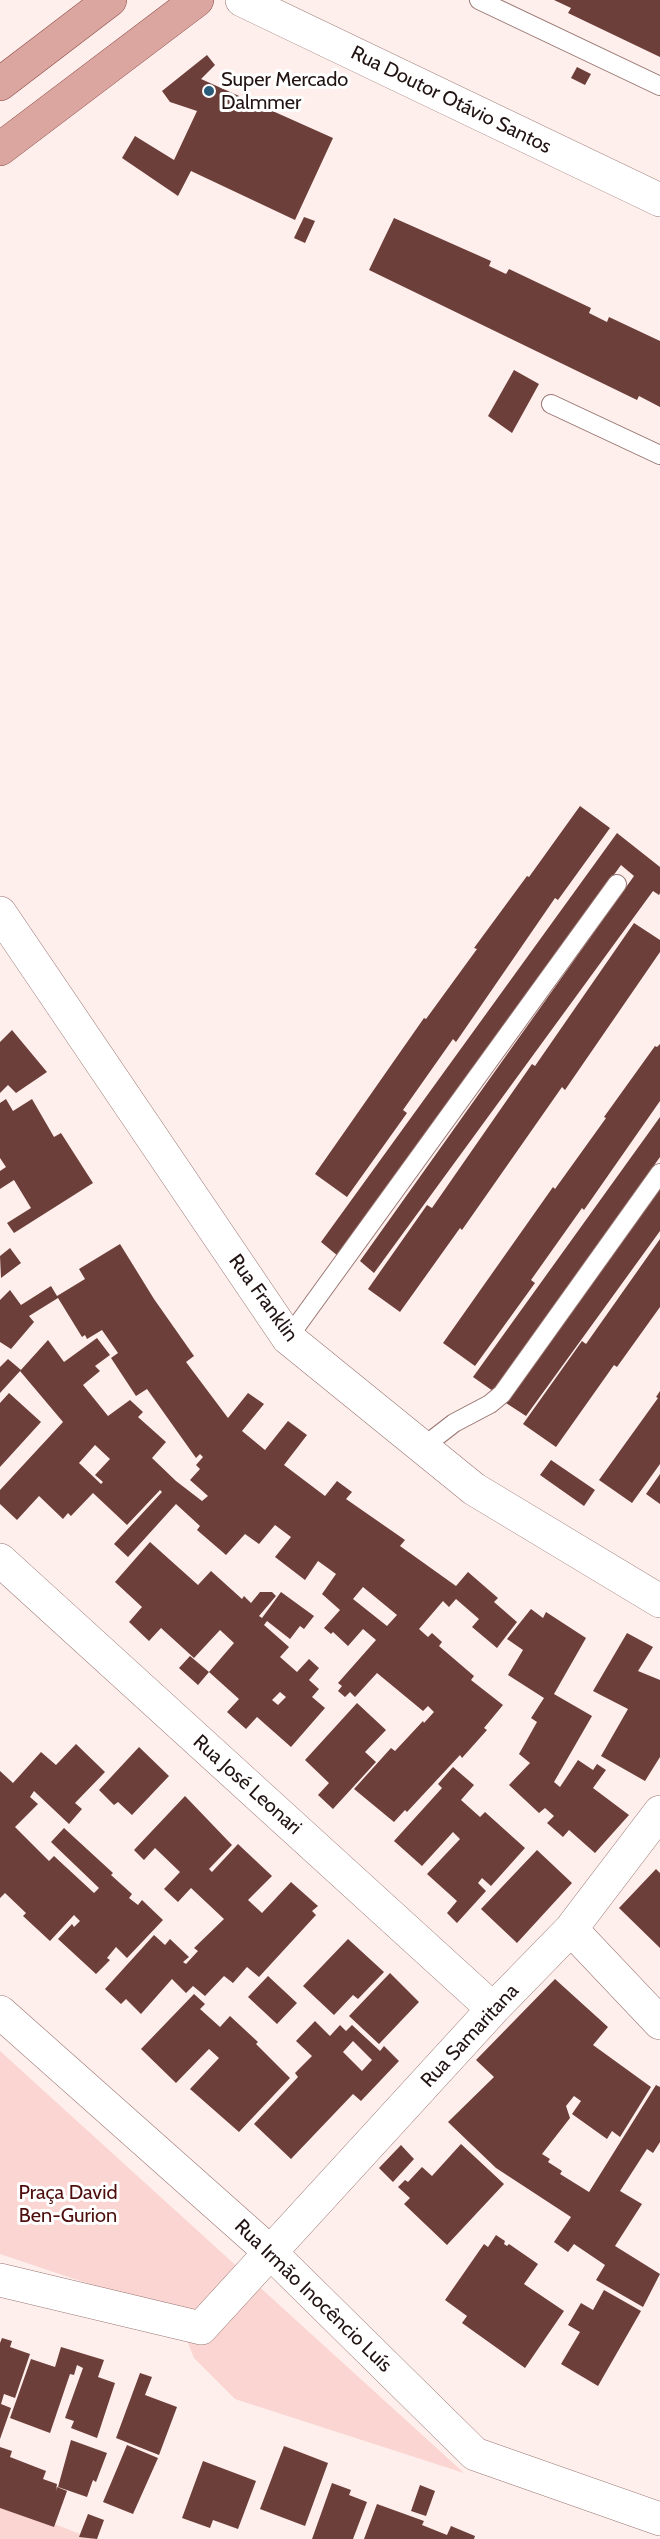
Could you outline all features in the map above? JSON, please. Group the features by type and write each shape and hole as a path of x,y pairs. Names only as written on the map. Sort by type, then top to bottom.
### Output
{"main road":[{"path":"0,84 110,0"},
{"path":"0,149 197,0"}],"street":[{"name":"Rua Doutor Otávio Santos","path":"242,0 660,200"},
{"name":"Rua Franklin","path":"0,913 288,1338 474,1489 660,1601"},
{"name":"Rua José Leonari","path":"0,1560 493,2009"},
{"name":"Rua Samaritana","path":"0,2280 201,2328 269,2251 493,2009 571,1929 660,1812"},
{"path":"571,1929 660,2022"},
{"name":"Rua Irmão Inocêncio Luís","path":"0,2012 269,2251 476,2454 660,2519"}],"lane":[{"path":"479,0 660,86"},
{"path":"551,404 660,454"},
{"path":"288,1338 617,884"},
{"path":"423,1448 454,1423 490,1404 502,1394 660,1173"}],"green space":[{"name":"Praça David Ben-Gurion","path":"0,2051 464,2473 235,2399 194,2358 176,2313 0,2254"},
{"path":"0,2503 93,2539 0,2539"}],"building":[{"path":"554,0 660,0 660,57 568,13 571,8"},
{"path":"207,55 215,65 201,79 333,138 295,220 191,171 178,196 122,158 135,136 174,160 197,111 170,102 162,91"},
{"path":"577,67 591,74 585,85 571,78"},
{"path":"304,217 315,221 305,243 294,238"},
{"path":"394,218 491,261 489,266 506,274 509,269 591,308 589,313 607,322 609,317 660,341 660,407 639,396 637,400 369,270"},
{"path":"514,370 539,384 512,433 488,416"},
{"path":"580,806 610,828 558,900 555,898 456,1042 453,1039 403,1110 407,1113 347,1197 315,1174 424,1018 426,1019 477,949 474,948"},
{"path":"617,833 660,867 659,895 653,891 374,1273 360,1261 634,876 621,865 338,1256 321,1242"},
{"path":"634,923 660,940 660,952 565,1090 562,1087 462,1230 460,1228 400,1312 368,1289 427,1205 432,1208 532,1064 535,1066"},
{"path":"12,1030 47,1072 16,1093 8,1085 0,1093 0,1042"},
{"path":"660,1044 660,1101 584,1210 582,1208 531,1280 535,1283 475,1366 443,1343 553,1187 555,1189 606,1118 604,1117 655,1046"},
{"path":"6,1099 13,1111 32,1099 54,1137 61,1133 93,1183 14,1233 7,1223 31,1208 14,1180 0,1189 0,1171 6,1167 0,1158 0,1103"},
{"path":"660,1117 660,1157 493,1391 473,1377"},
{"path":"660,1188 660,1231 526,1416 506,1403"},
{"path":"660,1239 660,1307 617,1367 614,1365 556,1447 523,1424 582,1341 586,1344"},
{"path":"120,1244 154,1299 194,1356 186,1362 228,1418 248,1393 264,1404 242,1431 265,1450 288,1421 307,1435 284,1465 325,1496 337,1481 352,1492 346,1499 405,1540 400,1546 456,1586 468,1572 498,1598 494,1602 517,1622 497,1648 472,1627 479,1619 456,1599 449,1607 443,1601 419,1629 428,1637 432,1633 442,1642 439,1646 474,1676 471,1680 503,1705 484,1728 487,1730 462,1758 460,1755 407,1812 405,1810 394,1822 354,1789 391,1748 395,1751 434,1712 428,1706 423,1711 377,1673 355,1697 350,1692 345,1697 338,1691 342,1686 338,1683 376,1640 363,1629 348,1646 333,1632 331,1634 324,1628 340,1610 322,1594 336,1574 318,1561 305,1580 275,1557 291,1537 275,1525 259,1544 245,1534 226,1555 197,1530 200,1526 176,1504 128,1557 114,1544 162,1492 160,1490 127,1525 93,1493 71,1516 68,1513 63,1519 39,1496 17,1520 0,1504 0,1490 63,1422 20,1371 48,1340 64,1362 97,1338 110,1355 95,1366 100,1371 83,1385 108,1416 130,1400 143,1412 138,1417 166,1442 152,1458 202,1501 208,1496 190,1480 200,1469 196,1465 203,1457 200,1454 196,1458 147,1389 136,1396 111,1358 118,1353 102,1330 87,1339 85,1335 82,1337 58,1298 29,1316 34,1322 11,1349 0,1342 0,1300 10,1290 21,1305 51,1286 57,1296 85,1279 79,1269","holes":["95,1445 110,1459 95,1475 103,1482 101,1484 79,1463","363,1587 397,1615 387,1626 353,1599"]},
{"path":"10,1248 21,1263 1,1278 0,1256"},
{"path":"8,1359 21,1370 0,1393 0,1367"},
{"path":"660,1391 660,1464 632,1503 599,1480 658,1398 656,1397"},
{"path":"9,1393 41,1422 0,1467 0,1403"},
{"path":"551,1460 595,1490 584,1506 540,1475"},
{"path":"660,1474 660,1504 646,1494"},
{"path":"150,1542 198,1585 211,1571 242,1599 244,1596 251,1603 260,1592 272,1592 276,1596 259,1616 262,1618 281,1592 314,1616 304,1629 300,1626 290,1639 267,1621 264,1625 289,1647 280,1657 297,1672 309,1659 319,1668 309,1680 319,1689 312,1697 325,1708 291,1747 257,1717 246,1729 227,1712 239,1699 209,1672 234,1643 220,1630 194,1658 161,1628 149,1641 129,1622 142,1607 115,1582","holes":["280,1692 286,1697 278,1705 272,1700"]},
{"path":"531,1609 543,1618 546,1612 586,1638 554,1694 592,1716 554,1782 560,1787 578,1760 593,1770 597,1764 606,1770 593,1788 629,1815 595,1853 569,1830 563,1837 547,1823 554,1816 545,1808 539,1813 509,1785 530,1763 519,1754 537,1722 531,1718 544,1698 508,1675 523,1650 507,1639"},
{"path":"627,1633 653,1647 638,1671 660,1680 660,1757 645,1781 601,1756 628,1709 593,1691"},
{"path":"190,1656 209,1672 198,1685 179,1668"},
{"path":"357,1703 386,1730 365,1752 376,1762 333,1809 318,1795 329,1783 305,1760"},
{"path":"76,1744 105,1772 75,1803 82,1809 69,1824 34,1791 30,1797 38,1804 15,1827 49,1861 54,1856 94,1893 99,1888 51,1842 64,1828 113,1873 111,1875 132,1894 129,1898 138,1905 142,1900 163,1920 127,1958 116,1947 107,1958 110,1960 96,1974 58,1939 72,1924 74,1927 80,1921 74,1915 50,1941 23,1916 26,1913 5,1893 0,1898 0,1771 13,1783 41,1752 56,1765"},
{"path":"139,1747 169,1776 132,1815 118,1802 114,1805 99,1790"},
{"path":"453,1767 474,1785 461,1800 480,1817 485,1812 525,1848 491,1886 482,1878 478,1883 486,1891 457,1923 447,1913 457,1901 427,1874 460,1839 453,1832 422,1866 394,1841 442,1788 438,1784"},
{"path":"185,1796 232,1845 209,1869 212,1872 238,1844 272,1876 248,1900 262,1913 291,1882 318,1906 312,1911 316,1915 259,1977 247,1967 233,1983 224,1976 205,1996 193,1986 186,1993 172,1979 141,2014 126,1999 121,2004 105,1989 154,1935 165,1945 170,1939 189,1957 183,1962 186,1964 198,1951 194,1948 224,1919 191,1888 178,1902 164,1889 180,1872 155,1848 144,1860 134,1850"},
{"path":"537,1850 572,1883 517,1943 481,1909"},
{"path":"656,1869 660,1873 660,1948 619,1908"},
{"path":"348,1939 384,1972 358,1999 353,1995 334,2015 303,1986"},
{"path":"390,1973 419,2002 379,2044 349,2016"},
{"path":"268,1976 297,2003 277,2024 248,1997"},
{"path":"555,1979 608,2027 593,2045 651,2087 620,2137 612,2131 607,2139 572,2114 581,2101 574,2096 566,2106 570,2118 542,2154 550,2159 548,2162 562,2171 560,2174 589,2192 656,2085 660,2087 660,2142 653,2153 647,2149 620,2191 642,2204 615,2246 660,2274 643,2307 596,2280 605,2265 574,2244 568,2252 554,2242 571,2217 496,2168 448,2122 494,2077 476,2060"},
{"path":"194,1994 205,2004 200,2009 220,2027 230,2016 258,2042 256,2044 290,2078 239,2132 190,2089 219,2058 209,2049 176,2083 141,2049"},
{"path":"315,2021 330,2036 340,2025 346,2031 352,2025 380,2051 384,2046 399,2061 361,2101 353,2094 291,2159 254,2124 298,2077 295,2073 312,2056 296,2041","holes":["353,2041 372,2060 362,2071 343,2052"]},
{"path":"461,2144 504,2184 447,2245 404,2204 410,2198 398,2187 405,2180 408,2182 422,2167 432,2176"},
{"path":"401,2145 414,2159 393,2182 379,2168"},
{"path":"496,2235 505,2241 504,2244 507,2246 509,2244 538,2264 524,2284 564,2311 525,2368 462,2323 467,2316 445,2300 484,2244 488,2247"},
{"path":"604,2290 641,2311 598,2386 561,2364 580,2332 568,2325 581,2303 593,2310"},
{"path":"2,2338 12,2341 10,2347 30,2354 15,2398 4,2394 1,2404 11,2408 0,2439 0,2343"},
{"path":"61,2347 104,2360 98,2377 115,2383 97,2438 71,2428 74,2421 65,2418 83,2368 77,2365 74,2375 70,2374 50,2433 10,2418 31,2359 55,2367"},
{"path":"140,2373 152,2377 145,2395 177,2407 159,2455 116,2438"},
{"path":"71,2440 107,2453 96,2482 93,2480 87,2497 58,2487"},
{"path":"127,2445 158,2458 133,2514 103,2502"},
{"path":"284,2446 328,2463 305,2526 260,2509"},
{"path":"0,2447 12,2451 10,2457 46,2471 43,2479 57,2484 56,2491 57,2487 67,2491 54,2527 0,2508"},
{"path":"203,2461 256,2481 238,2529 213,2520 210,2528 182,2518"},
{"path":"332,2483 351,2490 349,2495 367,2502 353,2539 312,2539"},
{"path":"420,2485 435,2491 426,2516 411,2511"},
{"path":"377,2504 424,2521 422,2525 447,2535 451,2526 475,2536 474,2539 364,2539"},
{"path":"88,2514 104,2520 97,2539 79,2537"}],"place":[{"name":"Super Mercado Dalmmer","path":"209,91"}]}
